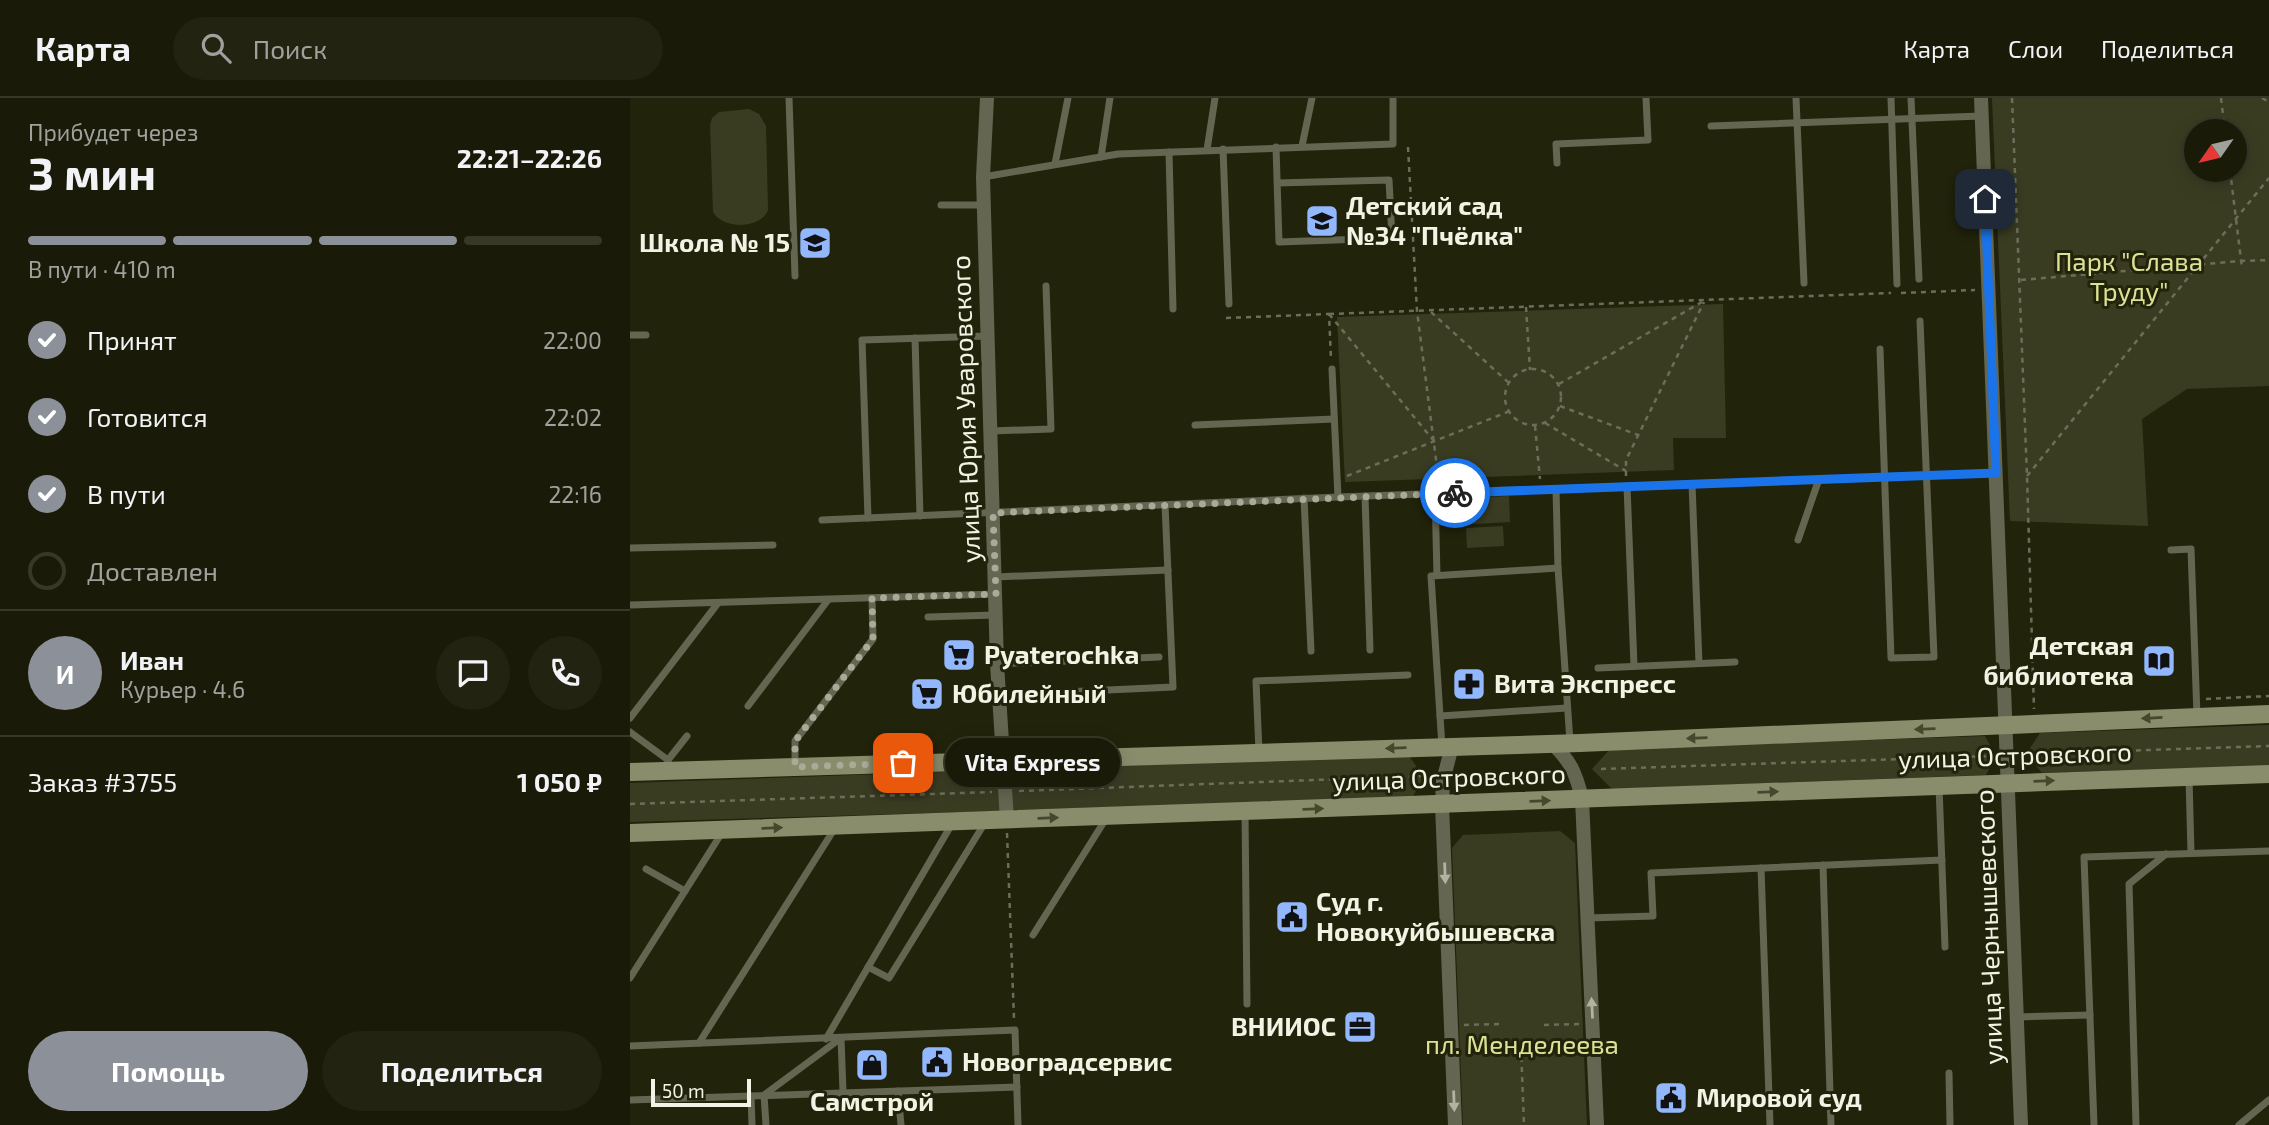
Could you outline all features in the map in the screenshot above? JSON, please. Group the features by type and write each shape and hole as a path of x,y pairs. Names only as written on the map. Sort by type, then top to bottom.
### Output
{"main road":[{"name":"улица Островского","path":"630,772 668,766 795,767 1447,747 2269,714"},
{"name":"улица Островского","path":"630,833 2269,774"}],"street":[{"name":"улица Юрия Уваровского","path":"987,98 984,205 996,615 1007,820"},
{"name":"улица Чернышевского","path":"1981,98 2021,1125"},
{"path":"1561,743 1577,778 1582,799 1597,1125"},
{"path":"1447,747 1442,805 1455,1125"}],"lane":[{"path":"789,98 795,276"},
{"path":"1055,164 1068,98"},
{"path":"1101,157 1110,98"},
{"path":"1207,150 1215,98"},
{"path":"1302,146 1312,98"},
{"path":"984,177 1118,154 1393,144 1393,98"},
{"path":"1557,163 1556,144 1648,140 1646,98"},
{"path":"1796,98 1804,283"},
{"path":"1891,98 1897,284"},
{"path":"1911,98 1919,279"},
{"path":"1712,127 1981,116"},
{"path":"1276,148 1277,183 1279,242 1392,238 1389,180 1277,183"},
{"path":"1223,149 1229,304"},
{"path":"1169,152 1174,309"},
{"path":"941,205 984,205"},
{"path":"991,431 1051,429 1046,286"},
{"path":"1880,349 1891,658 1934,657 1920,321"},
{"path":"630,335 646,335"},
{"path":"869,518 862,340 988,336"},
{"path":"915,338 920,516"},
{"path":"1332,369 1338,497"},
{"path":"1195,425 1334,419"},
{"path":"822,520 1304,498 1996,473"},
{"path":"1798,540 1819,480"},
{"path":"1692,484 1699,663"},
{"path":"1627,486 1634,666"},
{"path":"1556,489 1567,708 1561,743"},
{"path":"1437,494 1437,575"},
{"path":"1365,496 1370,650"},
{"path":"1304,498 1311,651"},
{"path":"999,695 1173,687 1165,505"},
{"path":"630,548 773,545"},
{"path":"2171,550 2191,549 2197,716"},
{"path":"1447,747 1440,716 1431,576 1558,568"},
{"path":"995,577 1168,570"},
{"path":"630,605 996,594"},
{"path":"795,767 795,741 873,639 872,598"},
{"path":"748,706 828,600"},
{"path":"630,718 718,603"},
{"path":"928,617 996,615"},
{"path":"998,664 1159,657"},
{"path":"1598,668 1735,662"},
{"path":"1259,752 1256,681 1408,675"},
{"path":"1440,716 1567,708"},
{"path":"630,732 668,766 687,736"},
{"path":"2189,777 2191,853"},
{"path":"1939,785 1945,947"},
{"path":"1245,811 1247,1004"},
{"path":"1033,935 1108,816"},
{"path":"826,1039 953,821"},
{"path":"868,967 889,978 986,821"},
{"path":"699,1043 836,826"},
{"path":"630,978 724,830"},
{"path":"2094,1125 2084,856 2269,851"},
{"path":"2136,1125 2129,884 2166,854"},
{"path":"1588,918 1653,916 1651,873 1942,860"},
{"path":"1823,865 1831,1125"},
{"path":"1761,868 1770,1125"},
{"path":"646,869 685,891"},
{"path":"2017,1017 2090,1015"},
{"path":"630,1045 1015,1030 1018,1125"},
{"path":"841,1038 844,1092"},
{"path":"764,1095 841,1038"},
{"path":"1949,1073 1950,1125"},
{"path":"630,1100 1017,1087"},
{"path":"898,1091 901,1125"},
{"path":"764,1095 766,1125"},
{"path":"751,1096 752,1125"},
{"path":"2239,1125 2269,1100"}],"path":[{"path":"2012,98 2033,699"},
{"path":"2221,98 2224,119"},
{"path":"2262,98 2269,102"},
{"path":"1408,147 1417,311 1435,442 1437,494"},
{"path":"2027,476 2269,178"},
{"path":"2231,182 2242,268"},
{"path":"2020,280 2269,260"},
{"path":"1226,318 1975,290"},
{"path":"1558,385 1704,300"},
{"path":"1627,486 1626,460 1704,300"},
{"path":"1526,307 1530,370"},
{"path":"1430,310 1509,383"},
{"path":"1329,314 1332,369"},
{"path":"1329,314 1435,442"},
{"path":"1530,370 1541,370 1551,375 1558,385 1560,406 1545,423 1535,426 1522,423 1510,411 1505,394 1513,377 1530,370"},
{"path":"1560,406 1639,435"},
{"path":"1337,481 1510,411"},
{"path":"1545,423 1626,471"},
{"path":"1535,426 1540,489"},
{"path":"2026,754 2269,746"},
{"path":"1601,769 1996,756"},
{"path":"630,804 1422,776"},
{"path":"1007,820 1015,1030"},
{"path":"1459,1025 1499,1024"},
{"path":"1544,1025 1583,1024"},
{"path":"1521,1047 1524,1125"}],"green space":[{"name":"Парк \"Слава Труду\"","path":"1992,98 2269,98 2269,386 2187,389 2142,419 2148,526 2010,521"},
{"path":"749,109 759,114 766,126 768,210 758,221 742,225 725,222 713,212 710,125 712,118 719,112"},
{"path":"1723,304 1726,438 1673,438 1674,470 1345,482 1337,317"},
{"path":"1509,496 1510,522 1457,525 1455,499"},
{"path":"1503,526 1504,546 1467,548 1466,528"},
{"path":"2269,725 2269,766 2042,773 2026,754 2040,733"},
{"path":"1985,736 1996,756 1986,775 1612,789 1592,769 1610,749"},
{"path":"1409,756 1424,777 1412,798 1008,810 1004,770"},
{"path":"999,770 1002,811 630,822 630,783"},
{"name":"пл. Менделеева","path":"1560,831 1575,843 1587,1125 1463,1125 1452,848 1463,835"}],"way so far":[{"path":"903,763 795,767 795,741 873,639 872,598 996,594 993,513 1455,493"}],"place":[{"name":"Детский сад №34 \"Пчёлка\"","path":"1322,221"},
{"name":"Школа № 15","path":"815,243"},
{"name":"Pyaterochka","path":"959,655"},
{"name":"Детская библиотека","path":"2159,661"},
{"name":"Вита Экспресс","path":"1469,684"},
{"name":"Юбилейный","path":"927,694"},
{"name":"Vita Express","path":"903,763"},
{"name":"Суд г. Новокуйбышевска","path":"1292,917"},
{"name":"ВНИИОС","path":"1360,1027"},
{"name":"Новоградсервис","path":"937,1062"},
{"name":"Самстрой","path":"872,1065"},
{"name":"Мировой суд","path":"1671,1098"}],"route":[{"path":"1455,493 1996,473 1985,199"}]}
